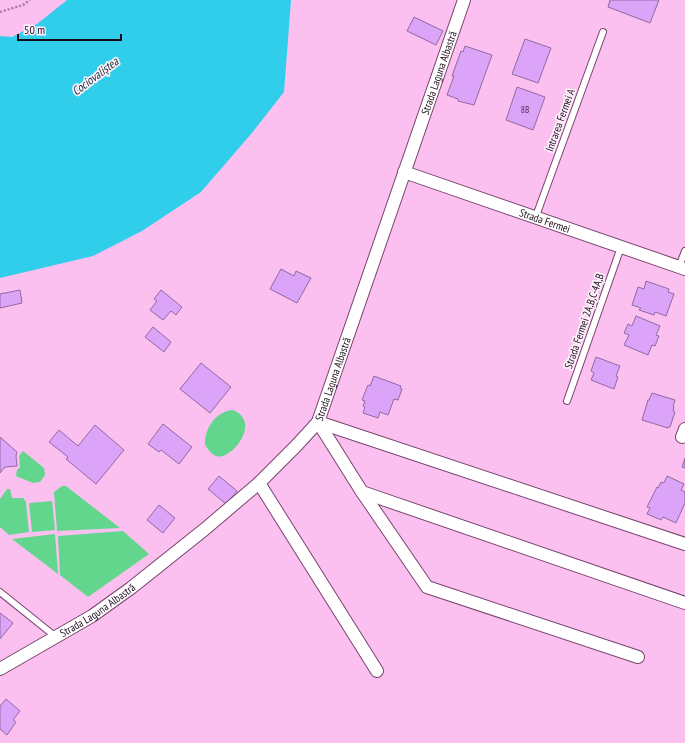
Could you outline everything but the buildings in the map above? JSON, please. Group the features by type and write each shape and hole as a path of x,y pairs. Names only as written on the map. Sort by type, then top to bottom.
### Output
{"street":[{"name":"Strada Laguna Albastră","path":"0,668 92,616 131,588 188,543 259,483 318,422 464,0"},
{"name":"Strada Fermei","path":"404,172 536,216 682,268"},
{"path":"318,422 362,492 428,587 638,657"},
{"path":"318,422 685,544"},
{"path":"259,483 378,671"},
{"path":"362,492 685,603"}],"lane":[{"name":"Intrarea Fermei A","path":"536,216 603,32"},
{"name":"Strada Fermei 2A,B,C-4A,B","path":"567,401 621,247"},
{"path":"682,268 685,251"},
{"path":"0,592 56,637"}],"path":[{"path":"0,12 23,6 30,0"}],"green space":[{"path":"233,410 241,416 245,423 241,440 229,453 222,456 216,456 211,453 205,445 205,439 209,427 216,417 227,411"},
{"path":"23,451 44,468 45,475 40,482 33,483 16,476 17,470 20,467 19,456"},
{"path":"62,486 66,486 120,528 57,531 54,492"},
{"path":"7,489 10,489 12,498 23,498 26,502 29,532 9,535 0,527 0,499"},
{"path":"52,501 55,530 32,532 29,503"},
{"path":"123,531 149,554 88,597 60,575 58,536"},
{"path":"55,534 58,574 12,539"}],"water":[{"name":"Cociovaliștea","path":"67,0 291,0 284,92 251,134 201,192 142,231 93,256 0,278 0,36 12,37 37,24"}]}
